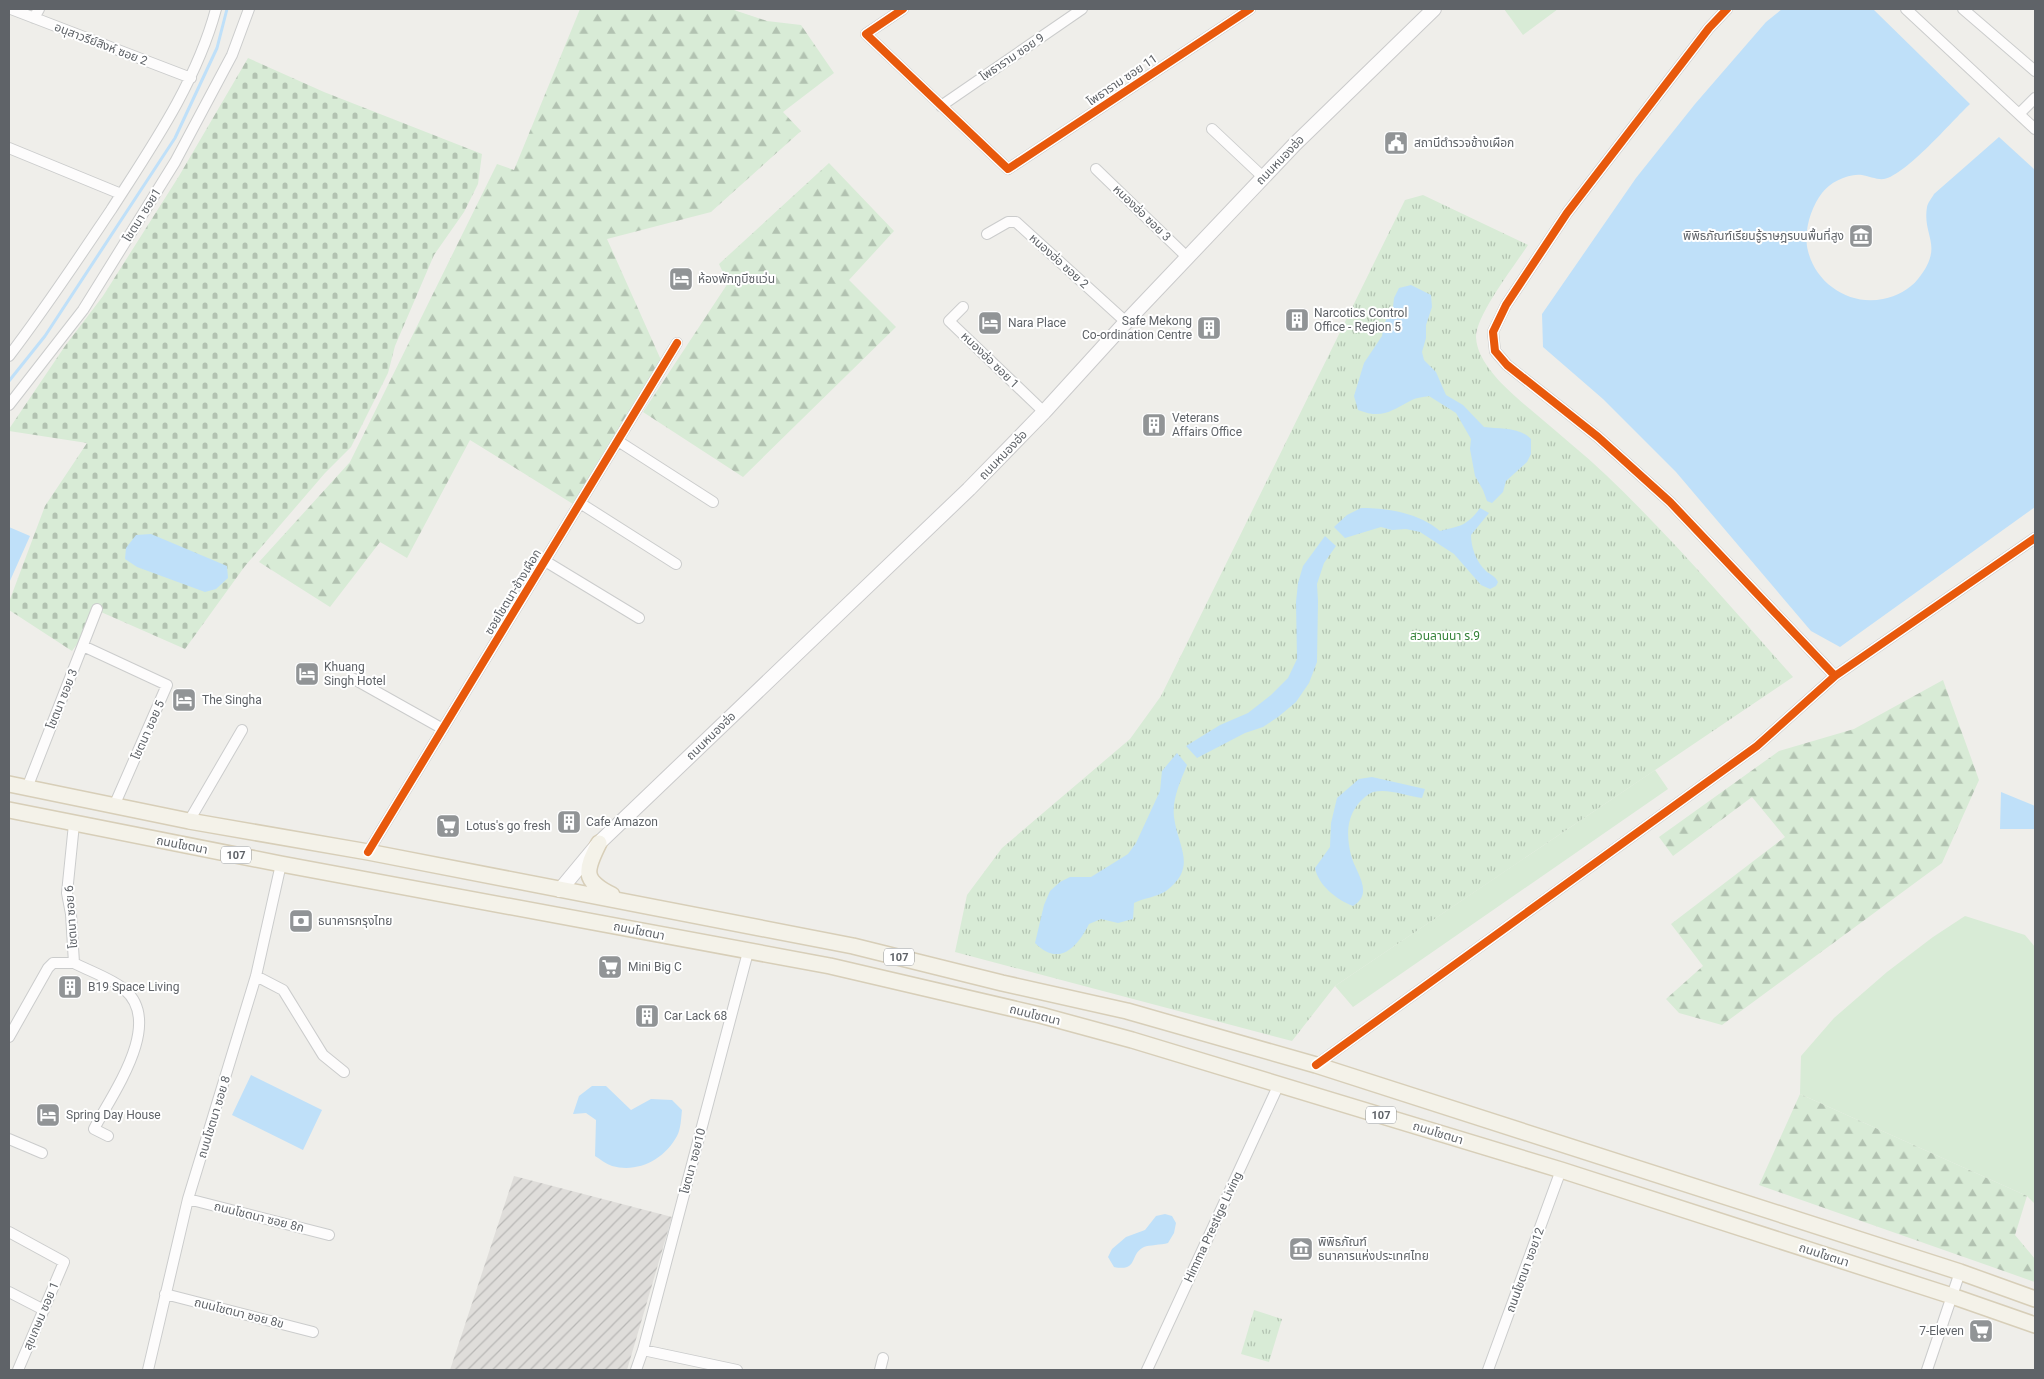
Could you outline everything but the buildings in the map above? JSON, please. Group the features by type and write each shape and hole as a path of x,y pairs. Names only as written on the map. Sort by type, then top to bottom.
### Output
{"main road":[{"name":"ถนนหนองฮ่อ","path":"560,890 598,843 969,489 1044,412 1126,322 1325,113 1434,9"},
{"name":"ถนนโชตนา","path":"9,784 189,821 368,852 853,946 1002,983 1127,1011 1316,1065 1960,1272 2035,1299"},
{"name":"ถนนโชตนา","path":"9,810 281,864 847,970 956,995 1132,1040 1561,1170 1952,1296 2035,1325"},
{"path":"598,843 588,865 589,878 599,888 621,900"},
{"path":"556,916 560,890"},
{"path":"847,970 853,946"}],"street":[{"name":"อนุสาวรีย์สิงห์ ซอย 2","path":"11,9 37,13 191,78"},
{"path":"9,356 42,313 157,140 191,78 216,9"},
{"name":"โชตนา ซอย1","path":"9,405 83,310 175,162 232,55 249,9"},
{"path":"903,9 866,34 941,106"},
{"name":"โพธาราม ซอย 9","path":"941,106 1082,9"},
{"name":"โพธาราม ซอย 11","path":"941,106 1008,169 1250,9"},
{"path":"1727,9 1703,36 1567,213 1506,306 1493,332 1495,351 1508,365 1598,437 1670,502 1835,676"},
{"path":"1906,9 2035,129"},
{"path":"1962,9 2035,71"},
{"path":"2019,114 2035,98"},
{"path":"1212,129 1263,177"},
{"path":"9,148 121,194"},
{"name":"หนองฮ่อ ซอย 3","path":"1096,169 1187,258"},
{"name":"หนองฮ่อ ซอย 2","path":"987,234 1008,222 1016,222 1126,322"},
{"name":"หนองฮ่อ ซอย 1","path":"963,307 949,321 1044,412"},
{"name":"ซอยโชตนา-ช้างเผือก","path":"368,852 677,343"},
{"path":"618,441 713,502"},
{"path":"580,503 676,564"},
{"path":"1316,1065 1757,746 1835,676 2035,538"},
{"path":"545,561 639,618"},
{"name":"โชตนา ซอย 3","path":"27,788 97,609"},
{"name":"โชตนา ซอย 5","path":"83,646 168,685 114,806"},
{"path":"352,678 443,729"},
{"path":"189,821 242,730"},
{"name":"โชตนา ซอย 6","path":"9,1037 48,968 53,963 74,963 71,914 67,893 74,824"},
{"name":"ถนนโชตนา ซอย 8","path":"148,1370 188,1199 256,976 281,864"},
{"name":"โชตนา ซอย10","path":"636,1370 643,1350 748,952"},
{"path":"74,963 124,990 132,998 138,1012 139,1034 134,1053 94,1129 108,1136"},
{"path":"256,976 283,990 323,1055 344,1072"},
{"name":"Himma Prestige Living","path":"1147,1370 1279,1084"},
{"path":"9,1139 42,1153"},
{"name":"ถนนโชตนา ซอย12","path":"1488,1370 1561,1170"},
{"name":"ถนนโชตนา ซอย 8ก","path":"188,1199 329,1235"},
{"name":"สุขเกษม ซอย 1","path":"9,1232 64,1262 18,1370"},
{"path":"1927,1370 1960,1272"},
{"path":"9,1292 44,1310"},
{"name":"ถนนโชตนา ซอย 8ข","path":"165,1294 313,1332"},
{"path":"643,1350 694,1366 738,1370"},
{"path":"880,1370 883,1358"}],"shaded area":[{"path":"514,1176 672,1217 627,1370 450,1370"}],"green space":[{"path":"580,9 731,9 767,21 801,25 834,73 783,112 801,131 711,212 607,239 661,360 573,504 470,440 407,558 380,542 330,607 259,562 350,462 497,164 514,170"},
{"path":"1504,9 1558,9 1523,35"},
{"path":"248,58 324,92 482,154 478,184 464,212 434,255 395,346 388,373 351,447 325,473 245,566 185,649 101,612 72,651 9,610 9,602 45,506 87,443 9,431 9,429 65,346 103,296 179,176"},
{"path":"829,163 894,231 849,280 896,327 743,477 643,412 728,283 719,264"},
{"name":"สวนลานนา ร.9","path":"1423,195 1528,245 1489,303 1478,328 1476,337 1478,348 1490,370 1499,381 1606,475 1654,523 1793,677 1335,986 1292,1041 955,952 967,895 1002,848 1130,739 1161,696 1405,200"},
{"path":"1943,680 1979,780 1942,863 1722,1025 1679,1013 1666,999 1703,966 1671,924 1785,837 1752,797 1673,856 1659,837 1779,751 1854,729"},
{"path":"1655,770 1668,789 1353,1007 1335,986"},
{"path":"1965,916 2025,935 2035,947 2035,1204 2027,1196 1800,1094 1801,1056 1834,1018 1887,972 1933,937"},
{"path":"1800,1094 2027,1196 2015,1235 2035,1259 2035,1282 1759,1185"},
{"path":"1254,1310 1282,1319 1269,1362 1241,1354"}],"water":[{"path":"1782,9 1873,9 1970,104 1916,158 1893,175 1882,179 1851,175 1835,182 1822,193 1814,205 1807,228 1808,251 1818,273 1836,290 1858,299 1883,299 1902,292 1914,283 1930,258 1931,242 1926,217 1929,202 1934,194 1999,137 2035,170 2035,507 1840,647 1811,631 1676,472 1603,399 1543,347 1542,314 1636,178 1695,104 1766,22"},
{"path":"1411,285 1431,295 1432,307 1426,325 1426,338 1422,352 1424,360 1436,372 1446,395 1463,405 1484,427 1515,430 1531,439 1531,454 1527,462 1506,481 1503,492 1492,503 1487,501 1475,476 1470,449 1471,439 1456,413 1429,396 1414,399 1385,413 1373,414 1358,410 1354,396 1364,363 1382,336 1384,324 1393,307 1394,298 1399,288"},
{"path":"1361,508 1403,513 1423,520 1440,531 1467,522 1480,508 1489,513 1471,535 1471,540 1477,559 1482,567 1497,580 1496,586 1490,589 1481,585 1454,554 1420,532 1406,529 1392,530 1381,527 1345,538 1334,527 1347,515"},
{"path":"9,527 30,536 9,583"},
{"path":"151,534 227,566 228,578 216,589 205,592 137,567 125,559 126,548 136,535"},
{"path":"1325,536 1336,546 1324,563 1317,584 1317,662 1309,683 1296,702 1278,717 1263,727 1245,733 1197,758 1186,746 1220,725 1248,713 1271,695 1288,678 1297,659 1296,602 1298,583 1303,566"},
{"path":"1177,753 1187,765 1174,804 1176,828 1184,857 1184,865 1176,882 1162,893 1134,903 1133,919 1118,923 1101,919 1089,924 1079,940 1066,951 1052,954 1044,950 1035,943 1044,905 1050,891 1060,882 1070,877 1091,877 1128,854 1136,843 1160,791 1162,771"},
{"path":"1372,777 1425,789 1422,798 1391,792 1373,792 1363,798 1356,807 1350,818 1348,830 1349,843 1353,862 1362,882 1363,895 1353,906 1341,900 1324,886 1315,868 1330,847 1331,823 1337,798 1359,779"},
{"path":"2001,792 2035,806 2035,829 2000,829"},
{"path":"251,1075 322,1110 303,1150 232,1115"},
{"path":"592,1086 606,1086 631,1110 651,1099 672,1100 682,1110 679,1130 672,1144 658,1158 641,1166 631,1168 612,1166 595,1156 596,1120 586,1113 573,1114 579,1096"},
{"path":"1165,1214 1172,1216 1176,1223 1174,1233 1168,1243 1144,1247 1136,1254 1131,1265 1122,1268 1114,1267 1108,1257 1112,1249 1126,1237 1145,1230 1156,1216"}],"waterway":[{"path":"9,381 45,336 175,138 217,48 227,9"}],"cycle path":[{"path":"903,9 866,34 1008,169 1250,9"},
{"path":"1727,9 1709,28 1567,213 1506,305 1493,332 1495,351 1507,365 1598,437 1670,502 1835,676"},
{"path":"368,852 677,343"},
{"path":"1316,1065 1757,746 1835,676 2035,538"}],"place":[{"name":"สถานีตำรวจช้างเผือก","path":"1396,143"},
{"name":"พิพิธภัณฑ์เรียนรู้ราษฎรบนพื้นที่สูง","path":"1861,236"},
{"name":"ห้องพักทูบีซแว่น","path":"681,279"},
{"name":"Narcotics Control Office - Region 5","path":"1297,320"},
{"name":"Nara Place","path":"990,323"},
{"name":"Safe Mekong Co-ordination Centre","path":"1209,328"},
{"name":"Veterans Affairs Office","path":"1154,425"},
{"name":"Khuang Singh Hotel","path":"307,674"},
{"name":"The Singha","path":"184,700"},
{"name":"Cafe Amazon","path":"569,822"},
{"name":"Lotus's go fresh","path":"448,826"},
{"name":"ธนาคารกรุงไทย","path":"301,921"},
{"name":"Mini Big C","path":"610,967"},
{"name":"B19 Space Living","path":"70,987"},
{"name":"Car Lack 68","path":"647,1016"},
{"name":"Spring Day House","path":"48,1115"},
{"name":"พิพิธภัณฑ์ ธนาคารแห่งประเทศไทย","path":"1301,1249"},
{"name":"7-Eleven","path":"1981,1331"}]}
